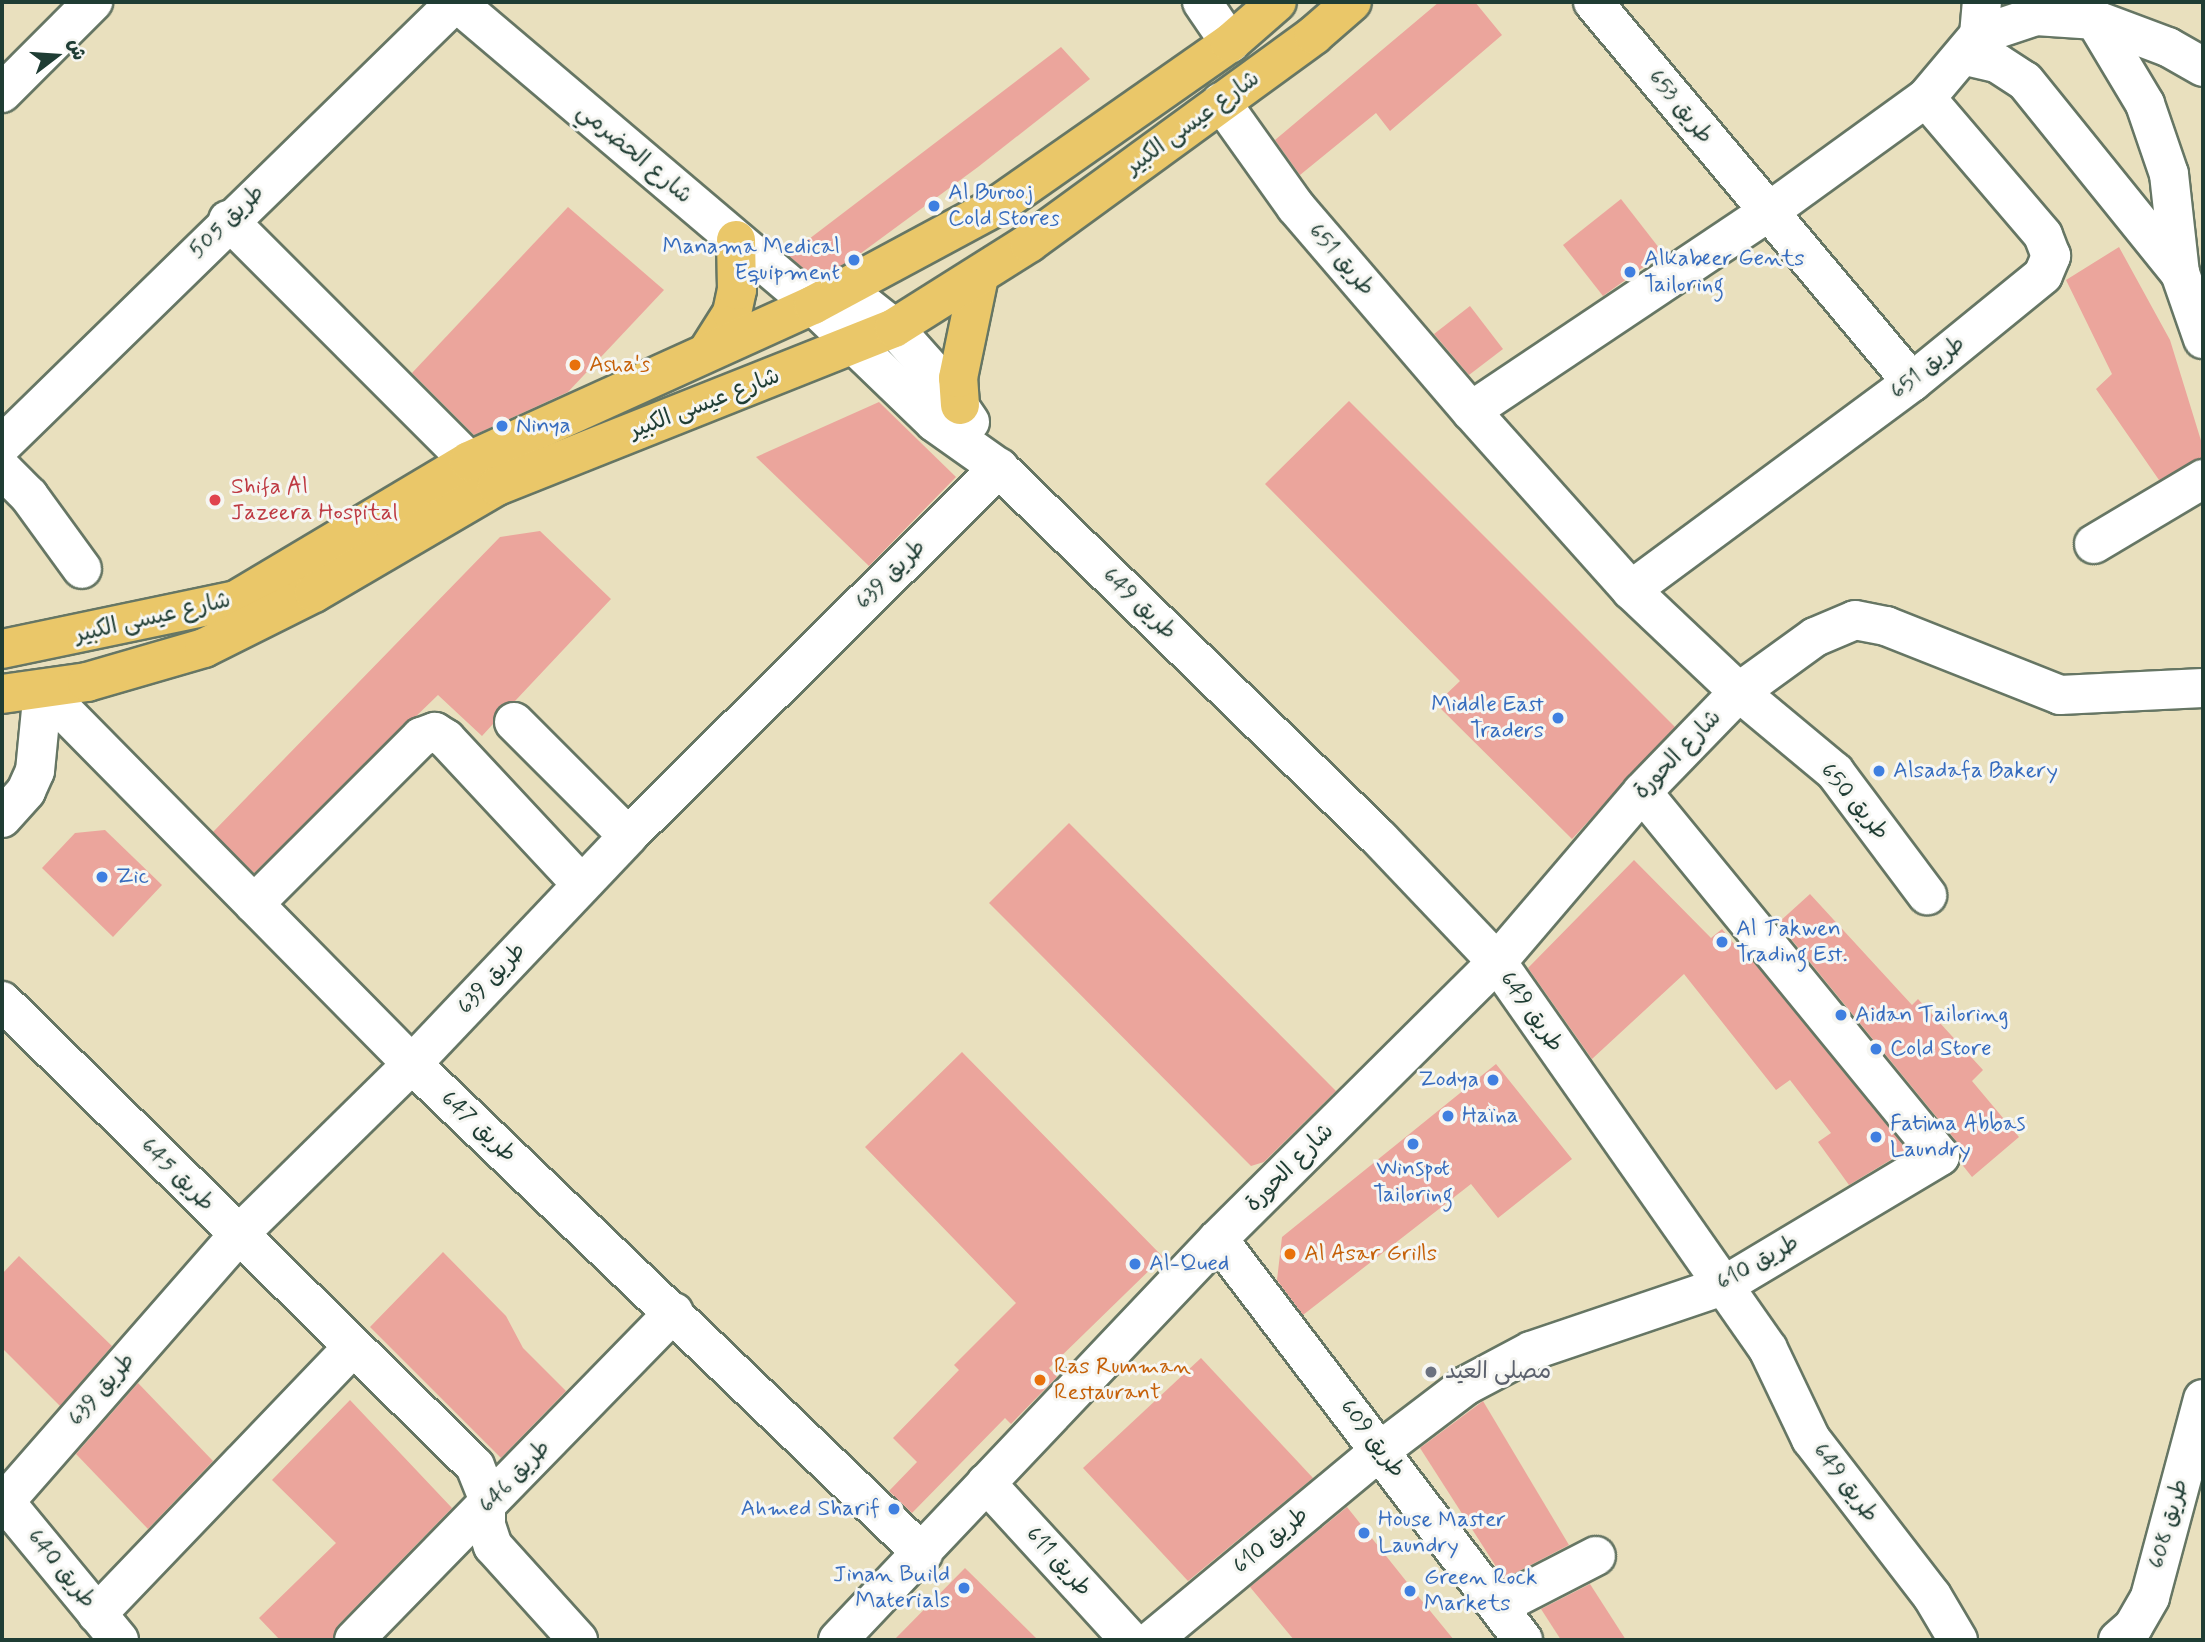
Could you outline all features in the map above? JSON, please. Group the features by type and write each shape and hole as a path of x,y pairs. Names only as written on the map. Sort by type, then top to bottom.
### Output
{"main road":[{"name":"شارع عيسى الكبير","path":"2,649 45,643 236,600 477,477 708,351 829,297 997,206 1230,43 1277,2"},
{"name":"شارع عيسى الكبير","path":"2,694 43,690 147,667 204,648 314,593 477,477 856,345 894,328 979,277 1221,102 1352,2"},
{"path":"708,351 732,313 737,290 736,240"},
{"path":"960,405 960,364 979,277"},
{"path":"43,690 45,643"}],"street":[{"path":"2,93 93,2"},
{"name":"طريق 505","path":"2,445 228,220 456,2"},
{"name":"شارع الحضرمي","path":"456,2 736,240 829,297"},
{"path":"1202,2 1230,43"},
{"name":"طريق 653","path":"1593,2 1767,213 1912,382"},
{"path":"1471,411 1767,213 1926,98 1976,31 2036,16 2090,11 2203,67"},
{"path":"2090,11 2145,104 2169,174 2180,273 2203,339"},
{"path":"1976,31 1997,63 2025,80 2180,273"},
{"name":"طريق 651","path":"1631,590 1912,382 2043,275 2050,256 2043,235 1926,98"},
{"name":"طريق 651","path":"1221,102 1296,207 1471,411 1631,590 1739,692"},
{"path":"228,220 477,477"},
{"name":"طريق 649","path":"829,297 894,328 960,405 999,468"},
{"name":"طريق 649","path":"829,297 856,345 934,422 999,468 1380,839 1497,962 1768,1349 1811,1439 1944,1613 1958,1640"},
{"path":"2,468 29,496 82,569"},
{"name":"طريق 639","path":"3,1501 238,1235 412,1064 628,836 999,468"},
{"path":"2094,544 2203,479"},
{"path":"1739,692 1815,637 1855,620 1886,626 2060,695 2203,688"},
{"path":"2,818 26,791 35,771 43,690"},
{"name":"طريق 647","path":"43,690 123,776 412,1064 923,1553"},
{"name":"شارع الحورة","path":"838,1640 1218,1239 1497,962 1642,792 1739,692"},
{"name":"طريق 650","path":"1739,692 1835,772 1927,895"},
{"path":"514,722 628,836"},
{"path":"254,904 421,737 435,733 446,739 581,884"},
{"name":"طريق 610","path":"1152,1640 1445,1400 1520,1357 1723,1286 1940,1156 1642,792"},
{"name":"طريق 645","path":"2,1001 475,1466 486,1493 485,1509 493,1546 578,1640"},
{"name":"طريق 609","path":"1218,1239 1381,1450 1512,1630"},
{"name":"طريق 646","path":"354,1640 485,1509 674,1312"},
{"path":"108,1627 353,1347"},
{"name":"طريق 608","path":"2118,1640 2133,1627 2150,1597 2203,1399"},
{"name":"طريق 611","path":"986,1483 1130,1640"},
{"name":"طريق 640","path":"3,1501 108,1627"},
{"path":"1512,1630 1597,1556"}],"building":[{"path":"1439,2 1475,2 1502,35 1390,131 1376,113 1300,175 1275,140"},
{"path":"1061,47 1090,79 978,167 853,259 816,279 788,255"},
{"path":"1621,199 1663,253 1603,296 1563,245"},
{"path":"568,207 664,290 568,392 474,435 412,373"},
{"path":"2119,247 2170,340 2203,447 2203,457 2159,480 2096,389 2112,374 2066,280"},
{"path":"1470,306 1503,349 1469,375 1434,334"},
{"path":"1349,401 1675,727 1572,839 1436,704 1460,681 1265,484"},
{"path":"879,402 956,477 869,566 756,457"},
{"path":"540,531 611,599 515,701 498,707 493,724 482,736 438,695 254,873 213,832 500,537"},
{"path":"1069,823 1336,1091 1264,1162 1251,1166 989,903"},
{"name":"Zic","path":"105,830 162,885 113,937 42,868 75,833"},
{"path":"1634,860 1711,938 1722,929 1743,955 1746,953 1907,1150 1849,1185 1818,1142 1831,1133 1790,1080 1776,1090 1684,974 1592,1059 1528,968"},
{"path":"1810,894 1912,1005 1918,999 1983,1070 1972,1081 2019,1137 1972,1177 1960,1162 1957,1142 1778,923"},
{"path":"962,1052 1163,1257 1049,1368 1057,1377 1011,1424 1005,1418 912,1513 889,1491 917,1462 893,1438 959,1370 954,1365 1016,1303 865,1147"},
{"path":"1496,1064 1572,1159 1498,1218 1471,1184 1303,1315 1277,1280 1282,1237"},
{"path":"443,1252 506,1316 523,1348 566,1391 501,1458 370,1327"},
{"path":"19,1256 112,1346 60,1406 2,1348 2,1274"},
{"path":"1201,1358 1313,1478 1188,1581 1083,1468"},
{"path":"138,1383 213,1461 148,1529 76,1454"},
{"path":"350,1400 452,1508 338,1625 333,1640 280,1640 259,1618 336,1543 272,1480"},
{"path":"1483,1401 1569,1545 1504,1579 1420,1448"},
{"path":"1347,1507 1454,1640 1294,1640 1250,1587"},
{"path":"965,1568 1038,1640 894,1640"},
{"path":"1590,1584 1626,1640 1561,1640 1541,1609"}],"place":[{"name":"Al Burooj Cold Stores","path":"934,206"},
{"name":"Manama Medical Equipment","path":"854,260"},
{"name":"Alkabeer Gents Tailoring","path":"1630,272"},
{"name":"Asha's","path":"575,365"},
{"name":"Ninya","path":"502,426"},
{"name":"Shifa Al Jazeera Hospital","path":"215,500"},
{"name":"Middle East Traders","path":"1558,718"},
{"name":"Alsadafa Bakery","path":"1879,771"},
{"name":"Zic","path":"102,877"},
{"name":"Al Takwen Trading Est.","path":"1722,942"},
{"name":"Aidan Tailoring","path":"1841,1015"},
{"name":"Cold Store","path":"1876,1049"},
{"name":"Zodya","path":"1493,1080"},
{"name":"Haïna","path":"1448,1116"},
{"name":"Fatima Abbas Laundry","path":"1876,1137"},
{"name":"Winspot Tailoring","path":"1413,1144"},
{"name":"Al Asar Grills","path":"1290,1254"},
{"name":"Al-Qued","path":"1135,1264"},
{"name":"مصلى العيد","path":"1431,1372"},
{"name":"Ras Rumman Restaurant","path":"1040,1380"},
{"name":"Ahmed Sharif","path":"894,1509"},
{"name":"House Master Laundry","path":"1364,1533"},
{"name":"Jinan Build Materials","path":"964,1588"},
{"name":"Green Rock Markets","path":"1410,1591"}]}
